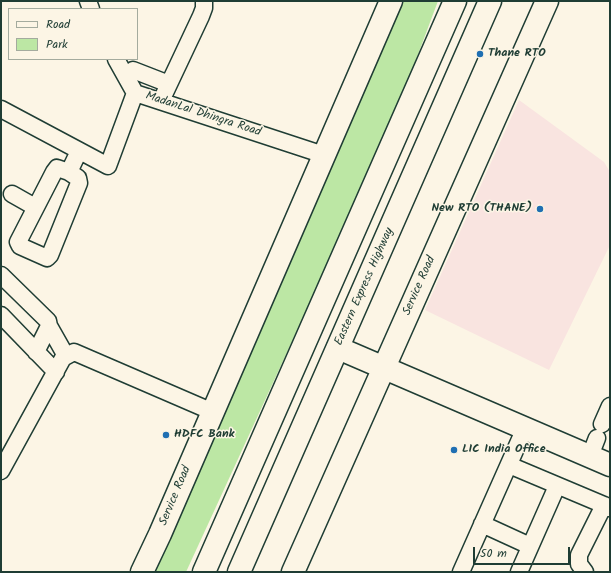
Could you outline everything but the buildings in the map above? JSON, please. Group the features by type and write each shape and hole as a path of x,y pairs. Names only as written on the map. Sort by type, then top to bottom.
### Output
{"main road":[{"name":"Service Road","path":"142,572 160,534 391,1"},
{"path":"204,572 455,1"},
{"name":"Eastern Express Highway","path":"239,572 490,1"},
{"name":"Service Road","path":"293,572 547,1"},
{"path":"338,348 526,428 596,440 610,465"}],"street":[{"path":"161,101 201,16 204,8 204,1"},
{"path":"117,60 135,93"},
{"path":"133,70 169,84"},
{"name":"MadanLal Dhingra Road","path":"1,109 108,166 135,93 324,155"},
{"path":"69,172 79,151"},
{"path":"58,168 69,172 78,178 79,183 50,255 47,258 20,246 18,242 54,172 58,168"},
{"path":"12,194 35,207"},
{"path":"1,275 48,321 49,326 66,356"},
{"path":"1,315 56,372"},
{"path":"36,352 49,326"},
{"path":"1,471 64,358 74,352 213,412"},
{"path":"596,440 610,406"},
{"path":"461,572 526,428"},
{"path":"509,465 607,507 579,555 579,564 585,572"},
{"path":"519,572 557,486"},
{"path":"482,524 530,546"}],"shaded area":[{"name":"New RTO (THANE)","path":"519,100 604,162 610,172 610,245 549,370 425,310"}],"green space":[{"path":"397,1 438,1 392,124 186,572 145,572"}],"place":[{"name":"Thane RTO","path":"480,54"},
{"name":"New RTO (THANE)","path":"540,209"},
{"name":"HDFC Bank","path":"166,435"},
{"name":"LIC India Office","path":"454,450"}]}
